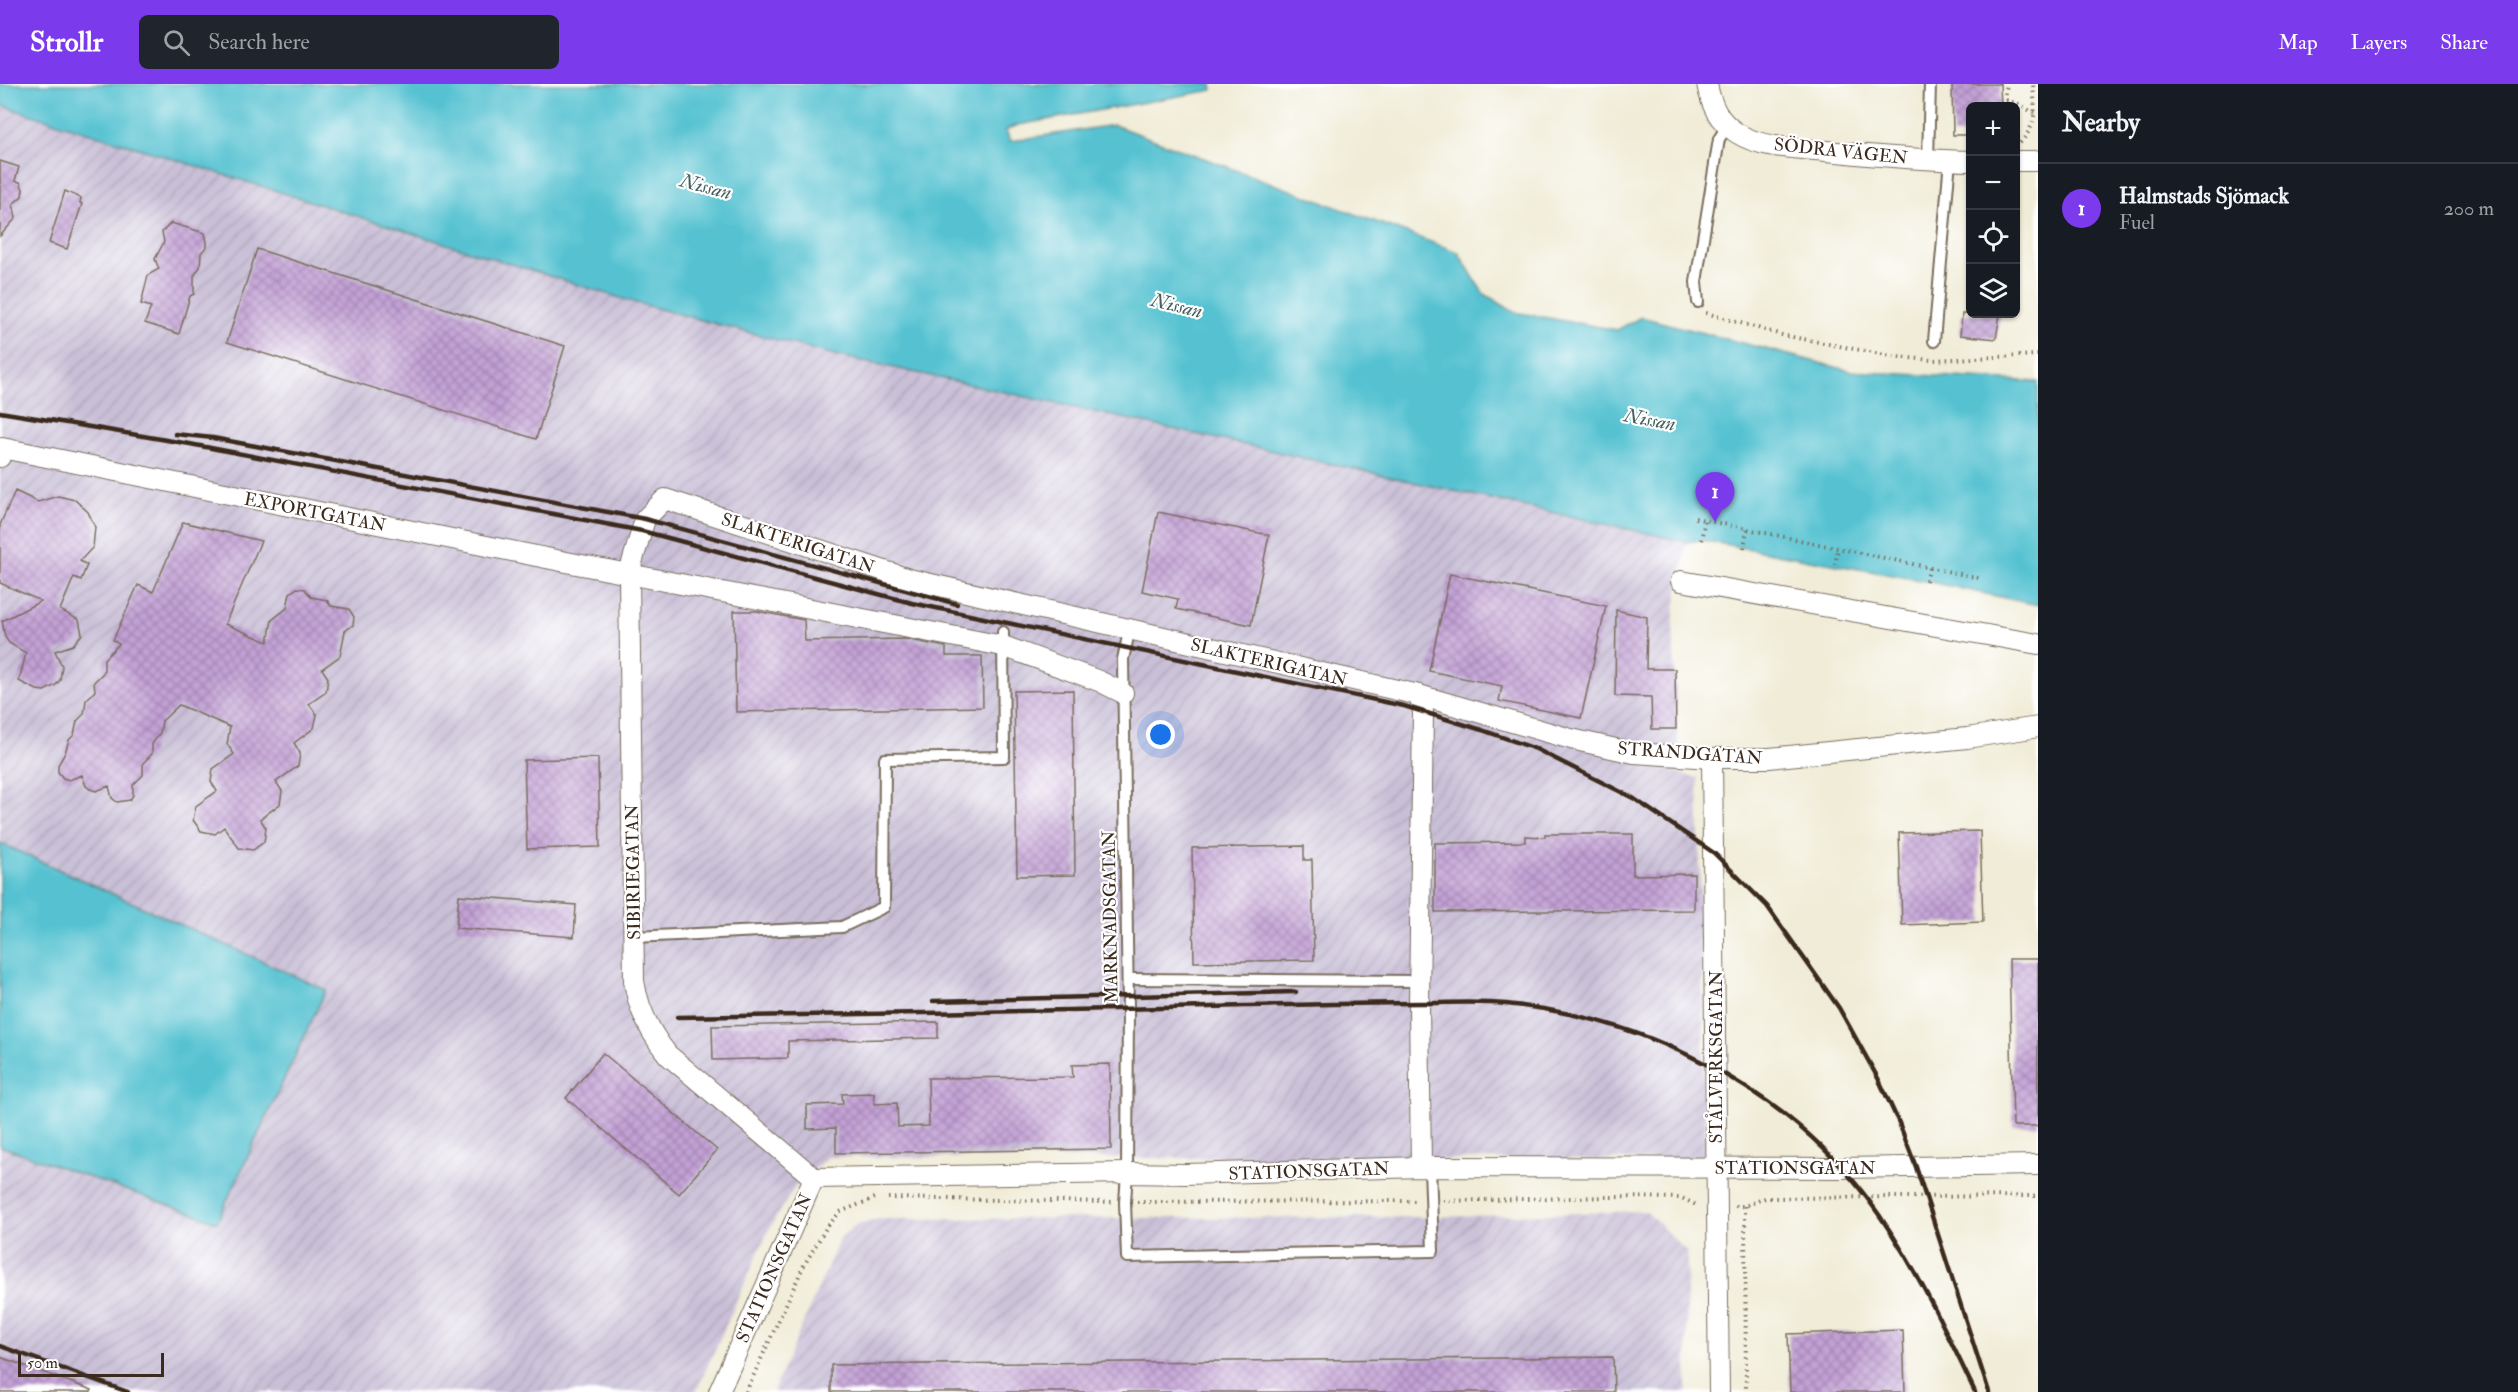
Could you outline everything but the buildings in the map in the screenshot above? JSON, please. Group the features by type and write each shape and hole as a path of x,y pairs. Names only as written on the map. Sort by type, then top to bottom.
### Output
{"street":[{"path":"1707,84 1716,114 1727,126"},
{"name":"SÖDRA VÄGEN","path":"1727,126 1740,135 1763,143 1789,147 1928,160 1966,161"},
{"path":"2020,161 2038,161"},
{"name":"EXPORTGATAN","path":"0,451 629,573 1003,639 1123,693"},
{"name":"SIBIRIEGATAN","path":"665,499 645,519 629,573 636,997 656,1040 680,1066 814,1178"},
{"name":"SLAKTERIGATAN","path":"665,499 909,579 1419,695"},
{"path":"1681,582 2038,644"},
{"path":"1419,695 1423,712 1419,981 1426,1167"},
{"name":"STRANDGATAN","path":"1419,695 1581,741 1634,753 1712,758 1781,757 1967,738 2038,727"},
{"name":"STÅLVERKSGATAN","path":"1712,758 1719,1392"},
{"name":"STATIONSGATAN","path":"719,1392 814,1178 1185,1174 1426,1167 1716,1168 2038,1165"}],"lane":[{"path":"1928,160 1930,84"},
{"path":"1698,302 1696,282 1719,139 1727,126"},
{"path":"1934,341 1950,160"},
{"name":"MARKNADSGATAN","path":"1130,628 1123,660 1128,979 1125,1202 1127,1257 1433,1251 1431,1201"},
{"path":"634,937 842,927 884,907 885,759 1004,757 1003,639"},
{"path":"1128,979 1419,981"},
{"path":"1426,1167 1431,1201"}],"path":[{"path":"2007,84 2006,101 2017,103 2036,114"},
{"path":"2020,143 2032,132 2036,114 2033,84"},
{"path":"1698,302 1707,314 1782,335 1868,353 1933,360 2038,355"},
{"path":"1695,518 1979,578"},
{"path":"1701,540 1705,520"},
{"path":"1743,548 1747,529"},
{"path":"1834,565 1838,548"},
{"path":"1926,581 1930,568"},
{"path":"746,1392 803,1267 830,1222 840,1212 874,1198 1125,1202 1431,1201 1610,1197 1682,1198 1697,1206 1717,1207 1745,1206 1765,1198 2038,1196"},
{"path":"1745,1206 1746,1392"}],"shaded area":[{"path":"0,105 376,223 831,354 1687,542 1673,621 1679,773 1698,778 1706,1160 827,1157 794,1188 769,1229 696,1392 0,1392 0,1146 217,1222 326,990 0,843"},
{"path":"1646,1211 1687,1252 1687,1392 773,1392 840,1238 857,1224 879,1219 1432,1217"}],"water":[{"name":"Nissan","path":"0,84 1212,84 1213,90 1018,125 1006,130 1010,141 1114,125 1458,252 1483,293 1514,312 1617,330 1641,317 1851,371 2038,382 2038,605 1930,582 1701,540 1687,542 831,354 633,302 0,105"},
{"path":"0,843 326,990 217,1222 0,1146"}],"railway":[{"path":"0,412 55,421"},
{"path":"49,420 190,444 642,531 912,603 1404,706 1536,749 1633,798 1714,853 1767,906 1839,1008 1879,1080 1899,1123 1916,1167 1989,1392"},
{"path":"175,434 213,438 645,519 957,604"},
{"path":"933,1001 1296,992"},
{"path":"677,1017 1475,1002 1557,1012 1608,1024 1658,1042 1706,1064 1752,1091 1794,1123 1833,1158 1867,1198 1898,1244 1926,1292 1975,1392"},
{"path":"0,1346 128,1392"}],"place":[{"name":"Halmstads Sjömack","path":"1715,522"}]}
